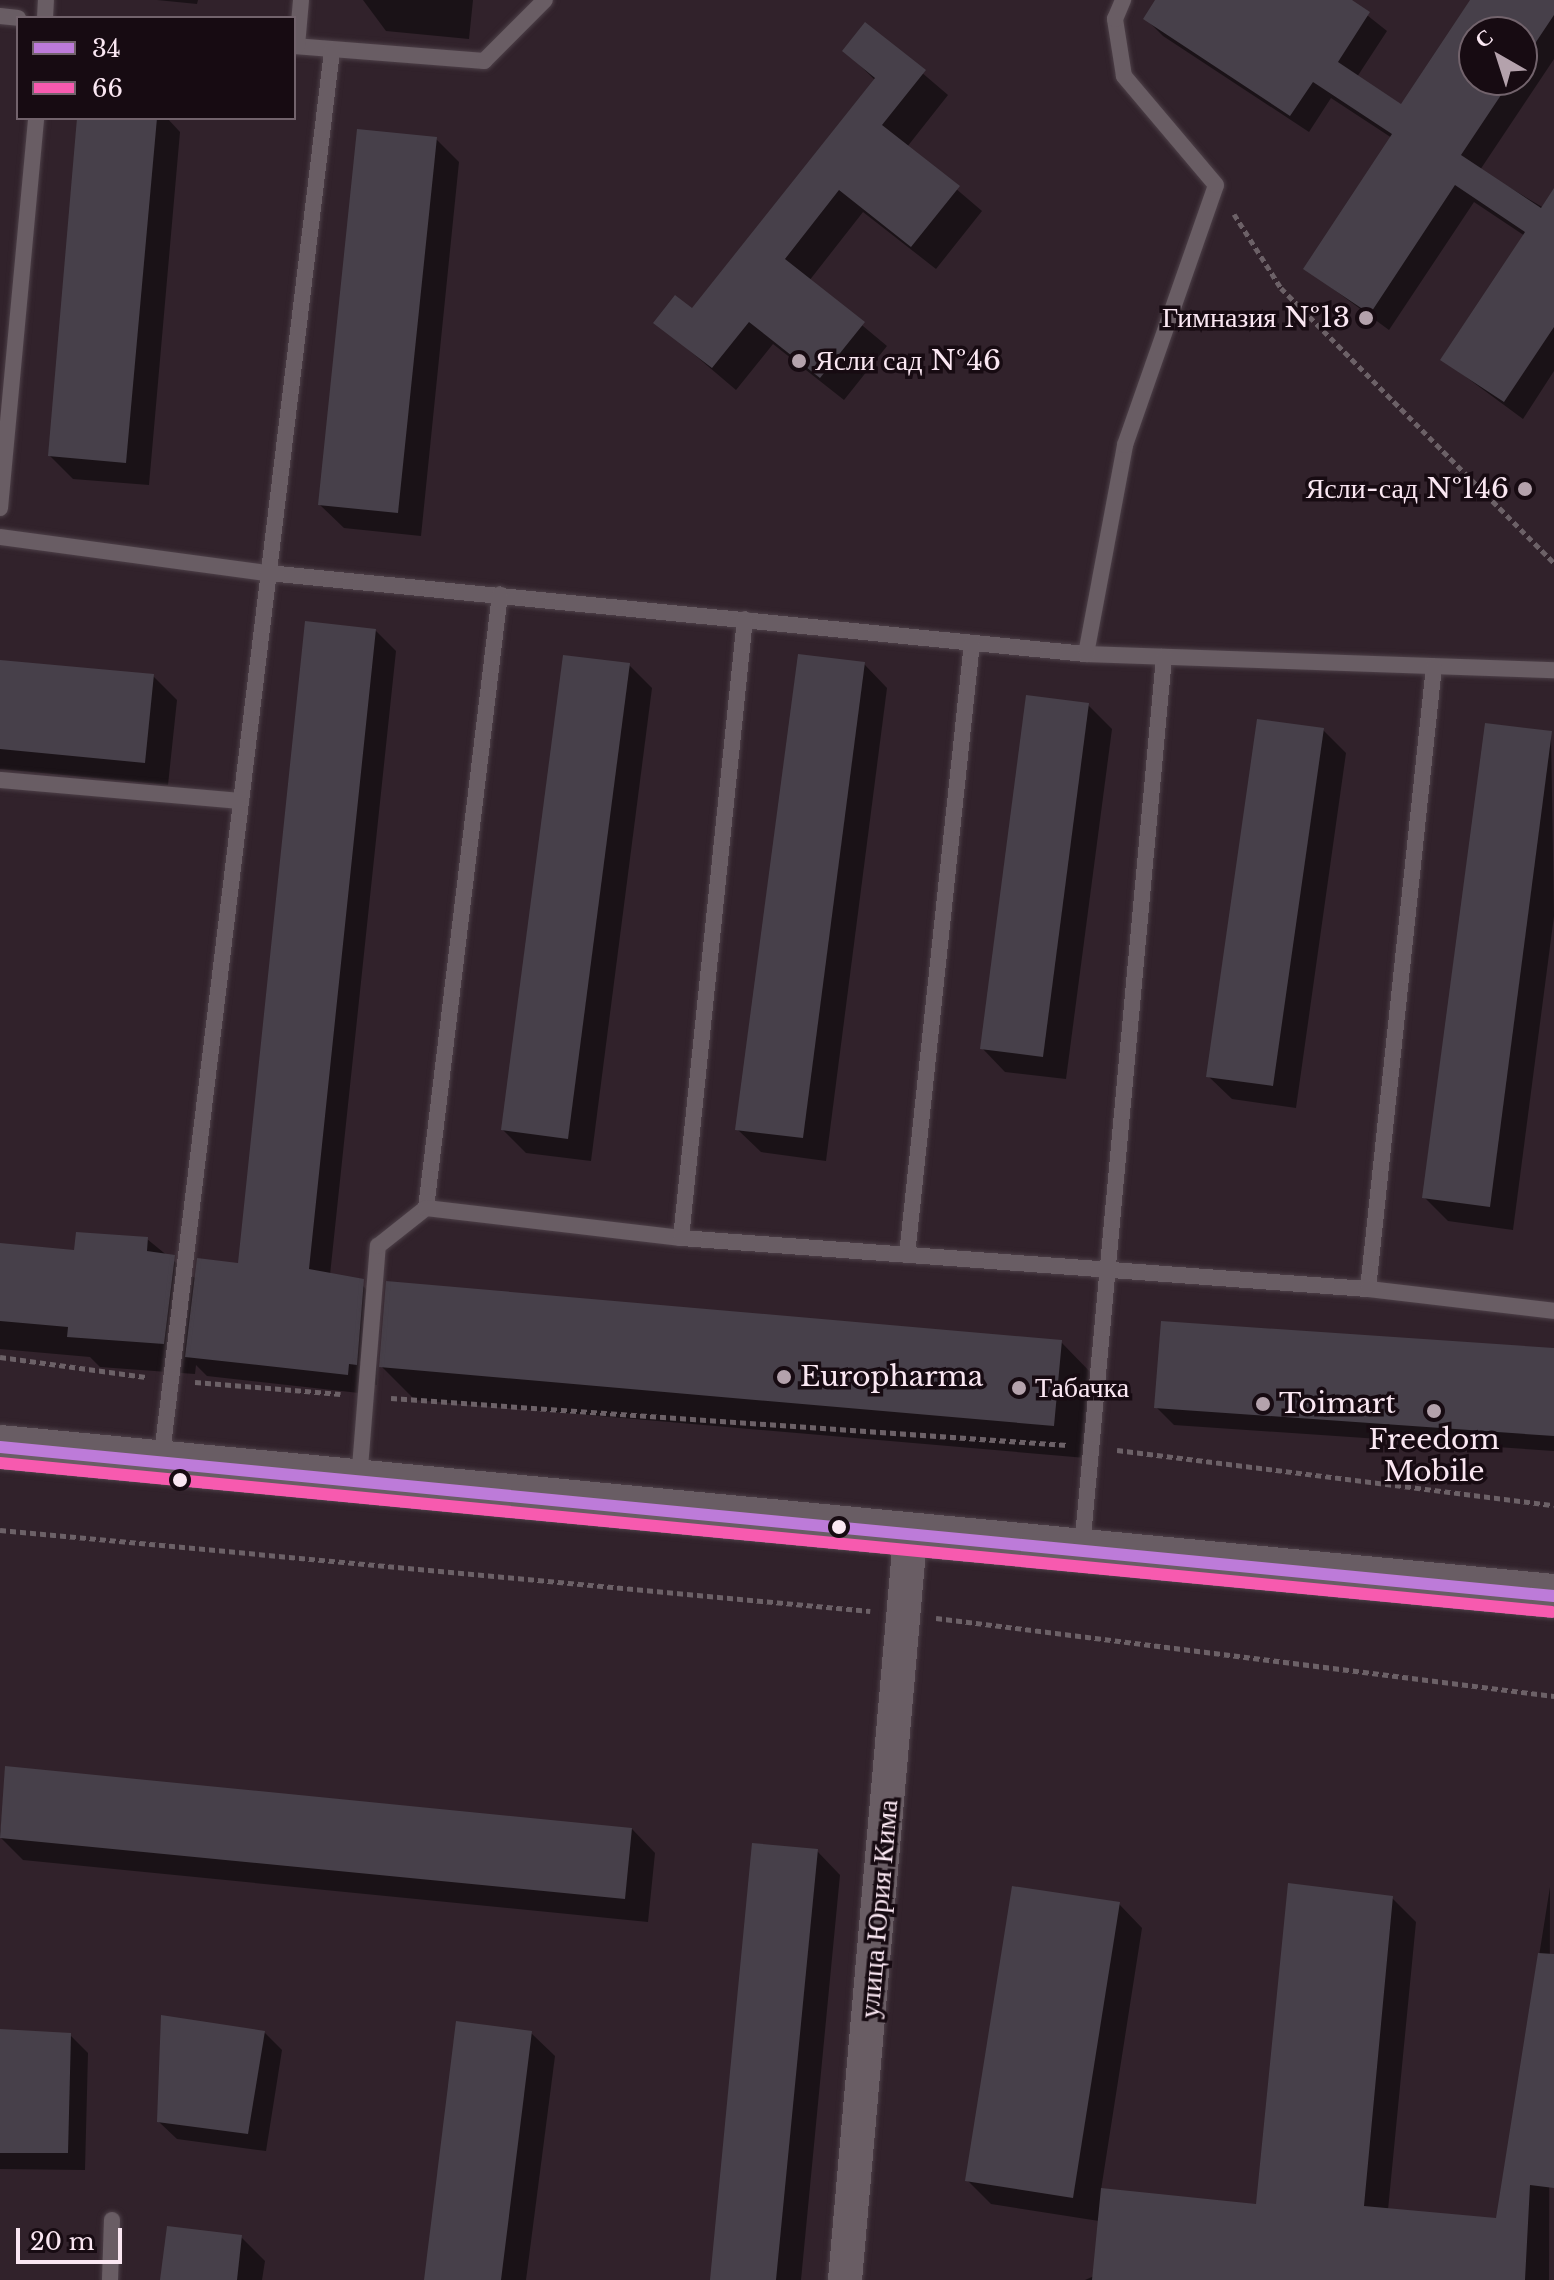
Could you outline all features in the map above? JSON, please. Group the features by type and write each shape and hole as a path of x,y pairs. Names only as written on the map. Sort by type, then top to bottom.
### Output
{"main road":[{"path":"0,1447 910,1538 1554,1596"}],"street":[{"name":"улица Юрия Кима","path":"845,2280 910,1538"}],"lane":[{"path":"296,38 301,0"},
{"path":"296,46 484,61 545,0"},
{"path":"1086,654 1125,445 1216,185 1124,76 1115,19 1123,0"},
{"path":"161,1462 332,50"},
{"path":"0,508 36,120"},
{"path":"0,537 268,573 1086,654 1554,670"},
{"path":"359,1482 378,1246 426,1208 500,594"},
{"path":"681,1238 745,619"},
{"path":"907,1255 972,643"},
{"path":"1082,1554 1164,657"},
{"path":"1368,1289 1434,666"},
{"path":"0,780 241,801"},
{"path":"426,1208 681,1238 1368,1289 1554,1311"},
{"path":"110,2280 112,2220"}],"path":[{"path":"1216,185 1281,288 1554,563"},
{"path":"0,1357 171,1380 1091,1447 1554,1505"},
{"path":"0,1530 905,1614 1554,1696"}],"building":[{"path":"1155,0 1352,0 1370,12 1338,62 1401,104 1458,18 1458,96 1500,96 1461,155 1541,208 1554,188 1554,327 1504,402 1440,360 1525,232 1455,185 1370,314 1303,269 1392,134 1313,82 1290,116 1143,19"},
{"path":"1470,0 1554,0 1554,15 1538,39 1538,16 1459,16"},
{"path":"865,22 926,70 882,125 960,186 911,247 839,190 785,259 865,322 820,378 749,322 712,368 653,323 675,295 692,308 875,78 842,51"},
{"path":"77,120 157,120 126,463 48,456"},
{"path":"357,129 437,137 398,513 318,505"},
{"path":"305,621 376,629 309,1269 364,1279 357,1365 349,1364 348,1375 185,1357 197,1258 238,1263"},
{"path":"798,654 865,662 803,1138 735,1130"},
{"path":"563,655 630,663 568,1139 501,1130"},
{"path":"0,660 154,674 145,763 0,749"},
{"path":"1026,695 1089,703 1043,1057 980,1049"},
{"path":"1257,719 1324,728 1273,1086 1206,1077"},
{"path":"1485,723 1552,731 1490,1207 1422,1198"},
{"path":"76,1232 148,1237 147,1251 175,1255 164,1344 67,1337 68,1327 0,1321 0,1243 74,1250"},
{"path":"386,1281 1062,1340 1054,1426 379,1367"},
{"path":"1161,1321 1554,1348 1554,1436 1154,1408"},
{"path":"5,1766 632,1828 625,1899 0,1838"},
{"path":"752,1843 818,1849 776,2280 710,2280"},
{"path":"1288,1883 1393,1896 1364,2206 1496,2218 1538,1953 1554,1954 1554,2188 1530,2185 1525,2280 1092,2280 1101,2188 1256,2204"},
{"path":"1012,1886 1120,1902 1073,2198 965,2181"},
{"path":"161,2015 265,2031 248,2134 157,2122"},
{"path":"456,2021 532,2031 501,2280 424,2280"},
{"path":"0,2029 71,2033 68,2153 0,2153"},
{"path":"167,2226 242,2235 237,2280 160,2280"}],"transit line":[{"name":"34","path":"0,1447 1554,1596"},
{"name":"66","path":"0,1463 1552,1612"}],"place":[{"name":"Гимназия №13","path":"1366,318"},
{"name":"Ясли сад №46","path":"799,361"},
{"name":"Ясли-сад №146","path":"1525,489"},
{"name":"Europharma","path":"784,1377"},
{"name":"Табачка","path":"1019,1388"},
{"name":"Toimart","path":"1263,1404"},
{"name":"Freedom Mobile","path":"1434,1411"}]}
